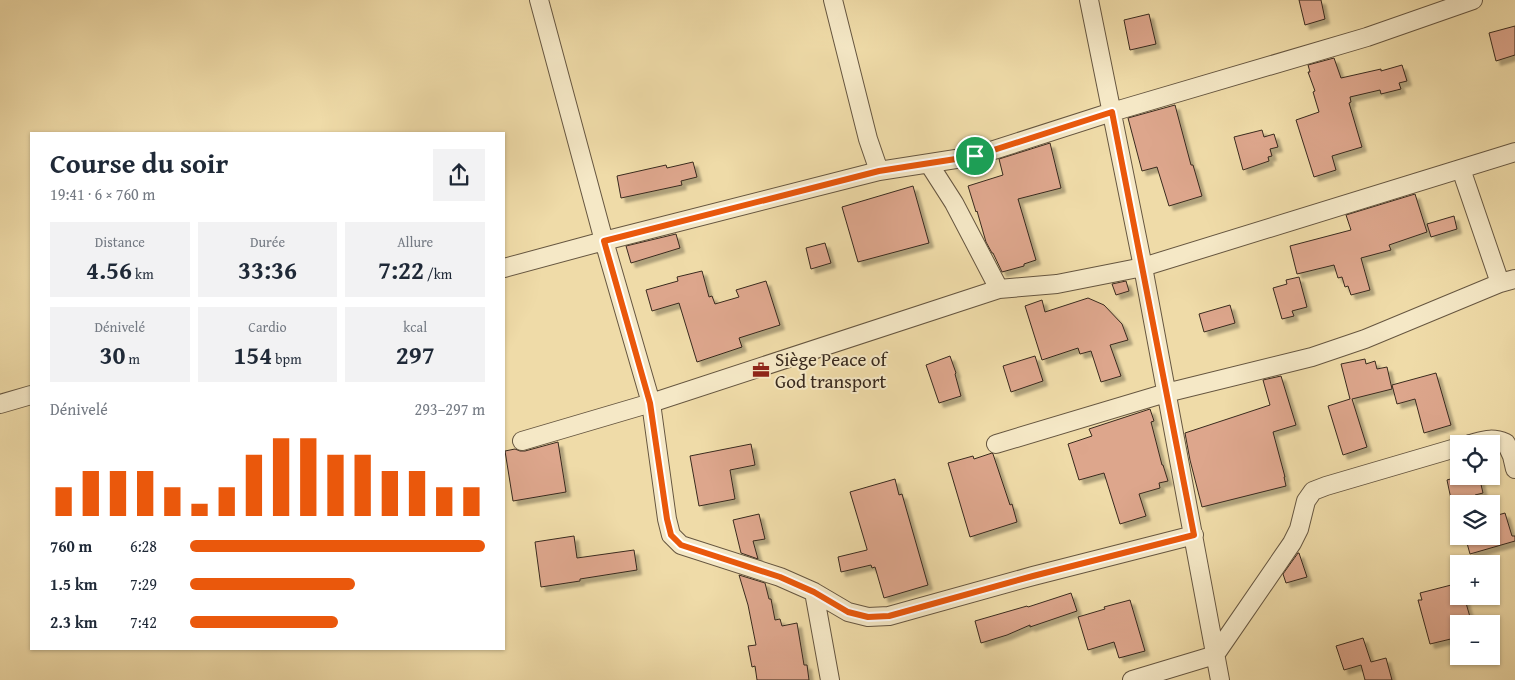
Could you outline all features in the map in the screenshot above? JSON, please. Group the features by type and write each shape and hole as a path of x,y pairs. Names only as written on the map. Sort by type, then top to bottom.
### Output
{"street":[{"path":"539,0 650,403 671,535 681,545 780,577 814,592 848,612 868,617 889,616 1194,535"},
{"path":"833,0 868,139 879,171"},
{"path":"1089,0 1194,535 1220,680"},
{"path":"505,268 879,171 975,156 1112,112 1353,41 1473,0"},
{"path":"522,441 650,403 999,289 1057,284 1142,267 1515,152"},
{"path":"929,164 954,203 999,289"},
{"path":"996,444 1166,392 1312,357 1365,339 1507,281 1461,169"},
{"path":"0,402 30,395"},
{"path":"1500,440 1506,443 1515,469"},
{"path":"1132,680 1215,655 1292,543 1299,529 1306,501 1313,491 1450,450"},
{"path":"814,592 830,680"}],"building":[{"path":"1299,0 1321,0 1325,19 1305,25"},
{"path":"1149,14 1156,44 1130,50 1124,20"},
{"path":"1515,26 1515,55 1496,61 1489,33"},
{"path":"1334,58 1341,78 1402,65 1407,81 1399,83 1401,89 1381,94 1380,90 1350,97 1351,102 1349,103 1362,147 1332,156 1336,170 1314,177 1296,120 1319,112 1313,92 1315,91 1308,72 1310,72 1308,65"},
{"path":"1175,105 1191,165 1193,165 1202,196 1169,206 1157,167 1142,171 1128,118"},
{"path":"1262,130 1264,137 1274,134 1278,147 1270,149 1272,156 1268,157 1269,161 1243,170 1234,137"},
{"path":"1050,143 1061,188 1018,199 1036,260 1024,264 1024,266 1002,272 986,242 968,186 1003,175 999,159"},
{"path":"693,162 697,177 681,181 682,185 621,198 617,176 666,165 667,168"},
{"path":"913,186 929,243 858,262 842,207"},
{"path":"1415,194 1427,232 1389,245 1391,250 1361,258 1370,290 1351,295 1348,286 1345,287 1342,277 1338,278 1334,265 1297,274 1290,246 1351,230 1346,215"},
{"path":"1454,216 1457,229 1431,237 1427,224"},
{"path":"676,234 680,248 631,263 626,246"},
{"path":"825,243 831,263 811,269 806,248"},
{"path":"702,271 709,297 712,296 715,304 739,297 736,290 766,281 780,325 739,338 742,347 697,362 679,303 652,311 646,290 678,281 677,277"},
{"path":"1299,277 1307,307 1292,311 1294,316 1282,319 1273,288 1287,284 1286,280"},
{"path":"1126,281 1129,291 1116,295 1112,284"},
{"path":"1088,298 1104,305 1122,324 1128,340 1110,345 1121,376 1101,382 1091,351 1080,354 1078,348 1042,360 1025,306 1042,300 1045,312"},
{"path":"1230,305 1235,323 1204,332 1199,314"},
{"path":"950,356 961,396 939,403 926,365"},
{"path":"1035,356 1043,381 1011,392 1003,366"},
{"path":"1365,359 1366,364 1375,361 1377,369 1387,367 1392,389 1352,399 1367,447 1343,455 1328,406 1350,399 1341,364"},
{"path":"1436,373 1451,425 1424,433 1415,399 1397,404 1392,385"},
{"path":"1281,376 1296,425 1273,432 1286,486 1202,507 1185,433 1270,405 1263,380"},
{"path":"1150,409 1154,421 1151,422 1168,481 1159,483 1160,488 1139,494 1146,516 1120,524 1104,473 1079,480 1068,444 1092,436 1089,429"},
{"path":"558,442 566,492 513,501 505,451 515,449 525,451"},
{"path":"751,444 755,465 730,470 735,499 699,506 690,456"},
{"path":"992,453 1017,522 970,537 948,463 973,456 974,459"},
{"path":"895,479 899,495 902,494 928,585 884,598 875,567 872,568 871,565 841,572 838,557 867,550 850,492"},
{"path":"1450,479 1450,485 1481,485 1483,493 1475,495 1450,495 1447,480"},
{"path":"1505,513 1512,536 1515,536 1515,541 1470,554 1468,545 1500,545 1500,514"},
{"path":"759,514 765,539 753,541 758,559 741,553 733,520"},
{"path":"574,536 577,558 634,550 637,570 541,587 535,542"},
{"path":"1298,553 1307,577 1286,583 1283,574"},
{"path":"739,575 765,583 769,599 771,599 775,620 780,619 782,626 797,623 804,665 807,665 809,680 757,680 755,666 752,667 748,646 756,645 748,605"},
{"path":"1450,585 1450,605 1467,605 1469,615 1450,615 1450,639 1430,644 1418,600 1422,600 1420,593"},
{"path":"1071,593 1077,611 1030,627 1030,625 981,643 975,621"},
{"path":"1130,600 1145,651 1119,658 1114,642 1088,650 1078,617"},
{"path":"1363,638 1371,662 1386,658 1392,680 1365,680 1361,665 1344,670 1336,646"}],"place":[{"name":"Siège Peace of God transport","path":"761,370"}],"route":[{"path":"1112,112 1194,535 1033,576 889,616 868,617 848,612 814,592 780,577 681,545 671,535 650,403 604,241 879,171 975,156 1112,112"}]}
